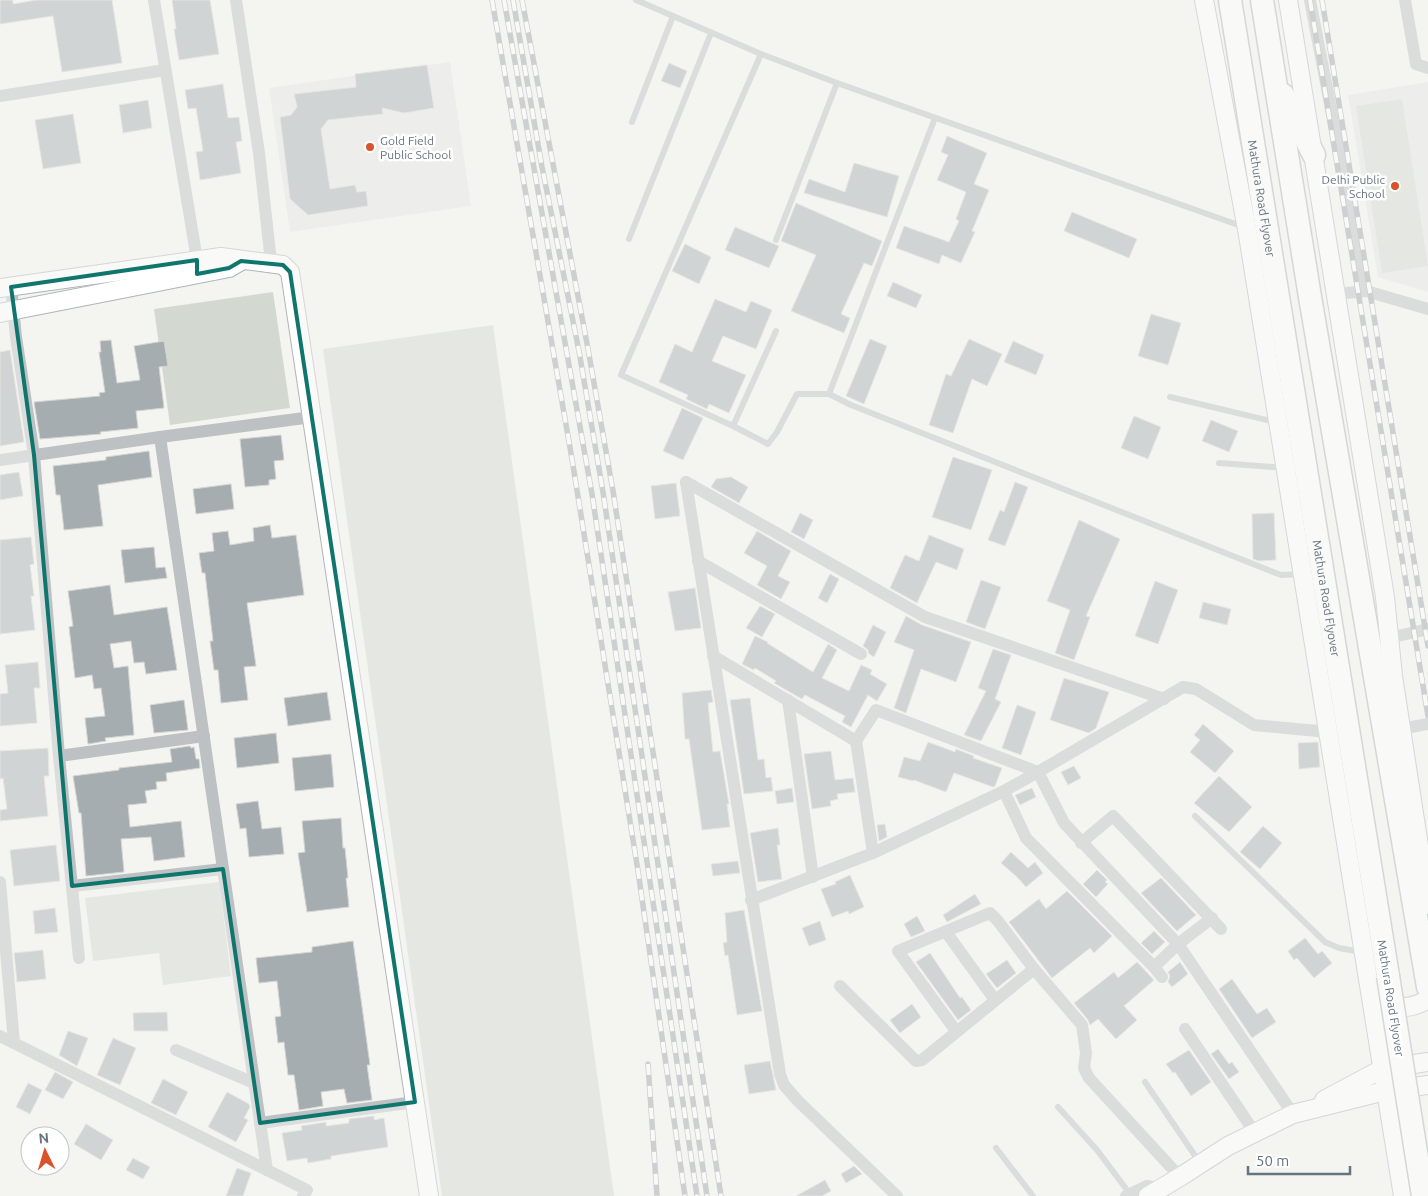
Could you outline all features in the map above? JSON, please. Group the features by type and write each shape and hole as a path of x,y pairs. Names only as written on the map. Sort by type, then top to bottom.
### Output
{"highway":[{"name":"Mathura Road Flyover","path":"1230,0 1275,270 1422,1196"},
{"path":"1262,0 1428,987"},
{"path":"1275,81 1295,115 1314,155"}],"main road":[{"path":"1204,0 1248,229 1402,1196"},
{"path":"1288,0 1385,597 1393,676 1427,900"},
{"path":"5,287 197,267 230,268 240,261 270,262 283,265 290,272 429,1196"},
{"path":"7,312 197,267"},
{"path":"1369,990 1385,1003 1402,1008 1418,1005 1428,1000"},
{"path":"1158,1193 1228,1146 1382,1069 1428,1062"},
{"path":"1297,1113 1385,1091 1428,1085"}],"street":[{"path":"154,0 197,267"},
{"path":"236,0 258,153 270,262"},
{"path":"1310,0 1366,291"},
{"path":"1405,0 1416,64 1428,68"},
{"path":"0,96 165,70"},
{"path":"5,287 7,312 34,455 59,756 79,958"},
{"path":"1337,294 1366,291 1428,309"},
{"path":"0,460 160,436 312,417"},
{"path":"160,436 267,1170"},
{"path":"897,1196 798,1101 784,1086 780,1074 686,482 924,617 1164,699"},
{"path":"698,561 860,654"},
{"path":"1389,638 1428,629"},
{"path":"713,656 856,740"},
{"path":"751,900 873,853 1004,791 1183,687 1196,689 1254,725 1328,732"},
{"path":"788,700 813,876"},
{"path":"873,853 856,740 876,710 1038,772 1064,823 1178,944 1297,1113"},
{"path":"1401,729 1428,724"},
{"path":"59,756 204,736"},
{"path":"1004,791 1026,838 1158,972 1178,944 1212,918"},
{"path":"1081,843 1113,816 1222,929"},
{"path":"72,886 223,869"},
{"path":"0,882 1,911 14,1043"},
{"path":"956,1031 898,951 990,913 1034,969 1082,1025 1086,1053 1084,1068 1089,1078 1180,1178"},
{"path":"946,932 995,1000"},
{"path":"840,986 916,1061 922,1060 1034,969"},
{"path":"1185,1029 1256,1132"},
{"path":"0,1036 307,1190 303,1196"},
{"path":"176,1050 254,1082"},
{"path":"260,1123 415,1102"},
{"path":"1128,1195 1147,1186 1158,1193"}],"lane":[{"path":"636,0 761,54 838,83 1248,229"},
{"path":"632,122 673,16"},
{"path":"629,239 711,33"},
{"path":"761,54 621,374 768,444 777,432 797,394 828,394 851,405 1281,574 1304,574"},
{"path":"776,240 838,83"},
{"path":"828,394 934,118"},
{"path":"733,426 776,331"},
{"path":"1170,397 1279,423"},
{"path":"1219,463 1286,468"},
{"path":"1195,816 1325,942 1339,948 1364,952"},
{"path":"1144,1082 1200,1164"},
{"path":"1058,1107 1096,1150 1128,1195"},
{"path":"996,1148 1032,1196"}],"highlighted area":[{"path":"197,260 197,274 229,268 241,261 283,265 290,272 415,1102 260,1123 223,869 72,886 34,455 11,287"}],"shaded area":[{"name":"Gold Field Public School","path":"450,62 471,206 290,232 269,88"},
{"name":"Delhi Public School","path":"1428,82 1428,292 1378,277 1348,95"},
{"name":"Delhi Public School","path":"1402,99 1428,266 1382,273 1356,106"},
{"path":"273,292 290,408 170,425 154,309"},
{"path":"493,325 614,1196 442,1196 323,349"},
{"path":"219,882 231,976 163,985 159,953 93,961 85,898"}],"building":[{"path":"0,0 13,0 13,4 36,0 112,0 122,63 62,72 53,16 0,24"},
{"path":"172,0 210,0 219,54 179,60"},
{"path":"669,63 687,71 680,88 661,81"},
{"path":"427,65 434,108 404,113 382,108 383,114 328,120 321,129 330,189 355,185 357,192 366,191 368,206 308,215 290,199 280,117 291,115 297,107 294,94 356,87 355,74"},
{"path":"223,84 228,118 239,117 242,141 236,142 241,173 200,180 196,152 203,151 196,108 188,109 185,90"},
{"path":"148,100 152,128 123,133 119,105"},
{"path":"73,114 81,163 43,169 35,120"},
{"path":"947,136 987,153 974,184 989,190 972,231 975,232 961,263 942,255 939,264 896,248 904,226 949,242 959,221 956,219 966,192 937,180 948,155 941,152"},
{"path":"854,163 899,176 887,217 804,193 809,179 845,192"},
{"path":"796,203 882,241 872,266 864,263 841,314 850,318 844,333 791,311 816,255 781,241"},
{"path":"1072,212 1137,239 1129,258 1064,231"},
{"path":"735,227 779,246 769,268 725,250"},
{"path":"685,244 711,257 699,284 672,271"},
{"path":"893,282 922,295 916,308 887,296"},
{"path":"715,299 746,312 751,301 772,310 756,349 723,336 712,361 746,375 729,413 709,404 707,409 686,399 688,395 659,382 675,344 692,352"},
{"path":"1151,314 1181,323 1168,365 1138,356"},
{"path":"870,339 887,346 864,404 846,396"},
{"path":"969,339 1002,354 987,386 972,379 953,433 929,425 946,374 951,376"},
{"path":"111,340 117,383 140,380 134,346 164,341 168,366 159,367 164,408 136,411 138,428 100,432 101,434 40,439 34,402 100,396 99,393 105,392 99,352 101,352 100,341"},
{"path":"1013,341 1044,355 1036,375 1004,362"},
{"path":"10,350 24,442 0,446 0,352"},
{"path":"682,408 703,418 683,460 663,451"},
{"path":"1134,416 1161,427 1148,459 1121,448"},
{"path":"1211,420 1238,431 1229,452 1202,441"},
{"path":"281,435 284,460 274,461 276,479 269,480 269,485 245,487 240,439"},
{"path":"149,451 152,477 98,485 103,526 64,530 60,495 56,495 53,466 106,460 106,457"},
{"path":"953,457 992,470 971,530 932,517"},
{"path":"19,472 23,496 0,500 0,475"},
{"path":"731,477 748,487 739,503 711,487 716,479"},
{"path":"1015,482 1028,487 1005,546 988,540 1000,510 1004,512"},
{"path":"676,483 680,516 655,519 651,486"},
{"path":"231,484 234,509 196,514 193,489"},
{"path":"800,513 813,520 804,539 791,532"},
{"path":"1274,513 1276,560 1259,561 1253,559 1252,514"},
{"path":"1079,520 1120,539 1086,616 1090,617 1074,660 1055,653 1070,610 1047,601"},
{"path":"270,525 272,538 296,535 304,595 247,603 256,666 244,667 248,700 221,703 218,670 214,670 210,641 213,641 205,573 202,573 199,553 214,551 212,533 228,531 230,545 254,541 253,528"},
{"path":"757,531 791,551 778,576 790,582 781,599 757,585 767,566 744,553"},
{"path":"929,535 964,549 957,570 936,562 917,603 890,588 905,555 919,561"},
{"path":"31,537 34,564 30,565 34,596 31,596 35,630 0,634 0,540"},
{"path":"154,547 156,568 165,567 167,578 125,583 121,550"},
{"path":"830,574 839,579 827,603 818,598"},
{"path":"981,580 1001,587 985,629 966,622"},
{"path":"1155,581 1178,590 1158,644 1135,636"},
{"path":"110,585 114,615 167,607 177,670 146,674 144,662 134,663 131,641 110,644 114,668 128,666 134,735 105,738 106,741 88,744 85,718 105,716 101,688 94,689 92,675 75,678 69,627 73,626 68,591"},
{"path":"695,588 701,628 675,631 668,592"},
{"path":"1203,602 1231,609 1227,625 1199,618"},
{"path":"760,606 775,614 762,637 746,628"},
{"path":"906,616 922,625 971,642 956,682 921,669 906,713 894,708 914,650 894,642"},
{"path":"873,625 886,632 874,657 863,646"},
{"path":"755,636 768,642 813,672 828,644 837,650 822,678 849,691 861,665 872,670 870,674 887,684 877,701 868,695 851,727 842,722 845,716 805,695 802,699 774,683 776,681 755,668 754,670 742,664"},
{"path":"993,649 1011,655 995,699 1001,702 981,741 964,735 986,691 978,688"},
{"path":"38,662 40,688 34,688 37,723 0,726 0,694 8,693 5,665"},
{"path":"1064,678 1109,692 1096,728 1089,733 1050,720"},
{"path":"711,690 713,702 708,703 713,752 720,751 729,804 727,804 730,827 702,830 689,739 685,739 682,693"},
{"path":"327,692 331,720 288,726 284,698"},
{"path":"750,698 758,760 764,759 766,778 771,777 773,791 744,794 730,700"},
{"path":"184,700 188,730 154,733 150,705"},
{"path":"1017,705 1036,712 1021,755 1002,748"},
{"path":"1203,724 1234,751 1215,773 1190,752 1200,740 1194,735"},
{"path":"276,733 279,763 237,768 234,738"},
{"path":"928,742 955,752 956,749 974,756 973,758 1002,768 995,786 993,787 954,773 946,792 914,780 898,777 904,757 920,761"},
{"path":"1318,742 1320,767 1299,769 1298,743"},
{"path":"190,746 191,748 194,747 196,759 199,759 200,768 166,773 167,781 156,782 157,789 145,791 147,803 128,805 130,827 181,821 185,857 154,861 151,837 121,839 124,872 86,876 81,813 79,813 73,776 172,762 170,749"},
{"path":"48,748 49,776 44,776 48,816 0,821 0,810 7,809 3,778 0,779 0,751"},
{"path":"831,751 835,780 853,778 855,792 837,794 838,799 830,801 831,806 812,809 804,754"},
{"path":"331,754 334,787 295,791 292,758"},
{"path":"1074,766 1081,778 1068,785 1061,772"},
{"path":"1219,776 1252,807 1229,832 1194,803"},
{"path":"792,788 794,802 777,804 775,791"},
{"path":"1032,788 1036,797 1020,805 1015,795"},
{"path":"258,801 262,829 281,827 284,854 249,857 246,828 240,829 236,804"},
{"path":"341,818 348,878 346,878 349,907 307,912 298,853 305,852 302,821"},
{"path":"885,824 887,837 879,841 877,825"},
{"path":"1263,826 1282,843 1260,869 1240,852"},
{"path":"778,828 780,845 777,845 782,879 758,882 750,833"},
{"path":"56,845 60,881 14,886 10,850"},
{"path":"1011,852 1028,868 1035,862 1043,873 1026,887 1001,863"},
{"path":"738,861 740,873 713,876 711,864"},
{"path":"1097,870 1107,880 1105,882 1108,884 1096,897 1083,884"},
{"path":"850,875 864,907 849,914 848,911 832,917 821,889 836,884 835,882"},
{"path":"1161,878 1196,915 1177,931 1141,893"},
{"path":"1067,891 1112,936 1094,953 1090,948 1052,978 1009,922 1039,899 1046,909"},
{"path":"975,894 981,904 947,922 943,915"},
{"path":"55,908 58,932 35,934 33,911"},
{"path":"744,910 762,1011 737,1015 728,955 725,956 723,943 727,942 725,913"},
{"path":"917,916 925,931 911,937 904,924"},
{"path":"820,921 826,940 809,946 802,928"},
{"path":"1154,931 1165,942 1152,954 1141,943"},
{"path":"1305,938 1318,954 1322,951 1332,963 1314,978 1297,958 1294,960 1288,951"},
{"path":"353,941 370,1065 367,1065 372,1100 347,1103 344,1089 321,1092 323,1106 299,1110 294,1075 288,1075 284,1042 278,1043 275,1017 281,1016 277,981 259,983 256,958 312,952 312,947"},
{"path":"43,950 46,979 17,982 14,953"},
{"path":"930,953 960,998 962,997 971,1010 958,1020 916,962"},
{"path":"1007,960 1016,973 997,988 986,974"},
{"path":"1137,962 1154,980 1124,1006 1137,1020 1116,1039 1098,1019 1090,1025 1074,1003 1114,972 1118,978"},
{"path":"1180,962 1188,974 1172,987 1168,982 1170,976 1168,972"},
{"path":"1232,979 1257,1014 1267,1008 1276,1022 1252,1038 1219,989"},
{"path":"912,1004 921,1017 900,1033 890,1020"},
{"path":"167,1012 168,1031 134,1031 133,1013"},
{"path":"68,1031 88,1038 77,1066 59,1055"},
{"path":"113,1038 136,1048 120,1085 97,1075"},
{"path":"1218,1049 1229,1064 1232,1062 1239,1072 1229,1079 1211,1054"},
{"path":"1189,1050 1211,1082 1191,1096 1175,1072 1173,1073 1166,1064"},
{"path":"770,1061 776,1090 749,1094 744,1065"},
{"path":"55,1072 73,1082 63,1099 45,1090"},
{"path":"163,1079 188,1092 176,1115 151,1103"},
{"path":"28,1083 42,1090 30,1114 16,1107"},
{"path":"227,1092 249,1104 250,1107 244,1118 248,1120 236,1142 208,1127"},
{"path":"374,1116 374,1120 384,1118 388,1147 331,1156 331,1159 308,1163 307,1158 287,1161 282,1133 302,1130 301,1126 326,1122 326,1126 349,1123 349,1119"},
{"path":"86,1124 113,1140 101,1160 74,1144"},
{"path":"133,1158 150,1167 143,1179 126,1170"},
{"path":"854,1166 862,1174 846,1183 841,1174"},
{"path":"237,1168 251,1173 243,1196 226,1196"},
{"path":"825,1180 831,1191 822,1196 796,1196"}],"railway":[{"path":"492,0 572,459 638,871 685,1196"},
{"path":"504,0 592,494 697,1196"},
{"path":"513,0 542,167 579,351 603,492 707,1196"},
{"path":"522,0 613,491 721,1196"},
{"path":"1310,0 1428,716"},
{"path":"1322,0 1428,646"},
{"path":"648,1064 657,1196"}],"place":[{"name":"Gold Field Public School","path":"370,147"},
{"name":"Delhi Public School","path":"1395,186"}]}
